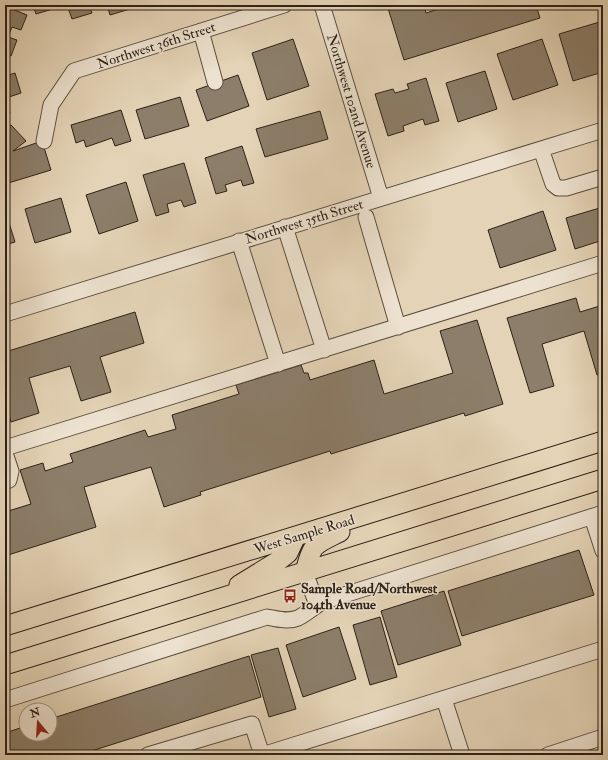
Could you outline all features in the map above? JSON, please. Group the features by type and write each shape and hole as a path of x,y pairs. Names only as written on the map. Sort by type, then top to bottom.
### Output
{"main road":[{"name":"West Sample Road","path":"5,626 603,441"},
{"path":"5,665 603,479"},
{"path":"305,572 309,554 316,544 395,506"},
{"path":"218,599 283,557 288,552 296,536"}],"street":[{"name":"Northwest 36th Street","path":"44,141 51,105 74,72 284,5"},
{"name":"Northwest 102nd Avenue","path":"322,5 381,198"},
{"path":"201,31 215,82"},
{"name":"Northwest 35th Street","path":"5,314 603,130"},
{"path":"541,149 553,184 558,188 566,188 603,177"},
{"path":"366,217 398,327"},
{"path":"285,227 324,350"},
{"path":"239,241 278,364"},
{"path":"5,448 603,263"},
{"path":"5,453 11,471 9,480 5,482"},
{"path":"5,700 266,617 278,620 298,618 322,602 598,515 603,551"},
{"path":"305,572 317,605"},
{"path":"148,755 252,724 262,755 603,649"},
{"path":"444,699 462,755"},
{"path":"548,755 603,737"}],"building":[{"path":"33,5 66,5 36,14"},
{"path":"67,5 89,5 92,13 72,19"},
{"path":"107,5 143,5 110,15"},
{"path":"387,5 424,5 426,13 451,5 536,5 540,18 404,60"},
{"path":"5,6 27,15 21,30 12,27 8,37 17,40 11,56 5,54"},
{"path":"603,21 603,72 573,81 559,34"},
{"path":"293,39 309,86 267,100 252,53"},
{"path":"542,39 558,85 513,100 497,54"},
{"path":"485,71 497,109 458,122 446,83"},
{"path":"15,73 21,93 6,98 10,113 5,115 5,76"},
{"path":"238,75 249,106 207,121 196,90"},
{"path":"426,78 439,121 425,125 423,119 403,126 404,131 388,136 375,94 393,89 395,93 409,89 407,84"},
{"path":"180,97 189,126 145,139 136,110"},
{"path":"121,110 131,141 115,146 112,138 86,147 84,140 76,143 71,125"},
{"path":"320,111 328,139 265,157 256,129"},
{"path":"11,125 26,141 13,151 42,141 51,170 5,184 5,130"},
{"path":"242,146 254,183 243,186 241,180 225,185 227,191 216,194 205,158"},
{"path":"184,163 196,203 184,207 181,200 167,204 169,212 156,216 143,175"},
{"path":"126,182 138,221 99,234 86,195"},
{"path":"61,198 71,232 35,243 25,209"},
{"path":"603,207 603,240 575,249 566,218"},
{"path":"5,210 15,242 5,245"},
{"path":"543,211 556,250 500,268 488,230"},
{"path":"576,298 580,312 603,305 603,373 597,375 584,331 542,344 554,386 530,393 507,318"},
{"path":"135,312 144,343 100,357 111,392 81,401 70,366 29,378 39,413 11,422 5,402 5,352"},
{"path":"477,320 503,404 465,416 464,413 331,454 330,451 200,492 201,495 164,507 151,467 84,487 96,527 5,556 5,512 31,504 20,470 43,463 45,471 73,462 70,454 145,430 148,437 176,429 172,415 239,394 236,385 301,365 304,373 308,373 310,380 374,360 384,394 453,373 440,331"},
{"path":"579,550 594,595 462,636 448,591"},
{"path":"444,591 461,645 398,665 381,611"},
{"path":"380,617 397,677 370,685 353,625"},
{"path":"339,627 356,679 303,697 286,645"},
{"path":"278,648 296,709 269,717 251,655"},
{"path":"249,656 261,697 79,755 5,755 5,733 18,729 18,742 58,742 58,716"}],"place":[{"name":"Sample Road/Northwest 104th Avenue","path":"290,596"}]}
